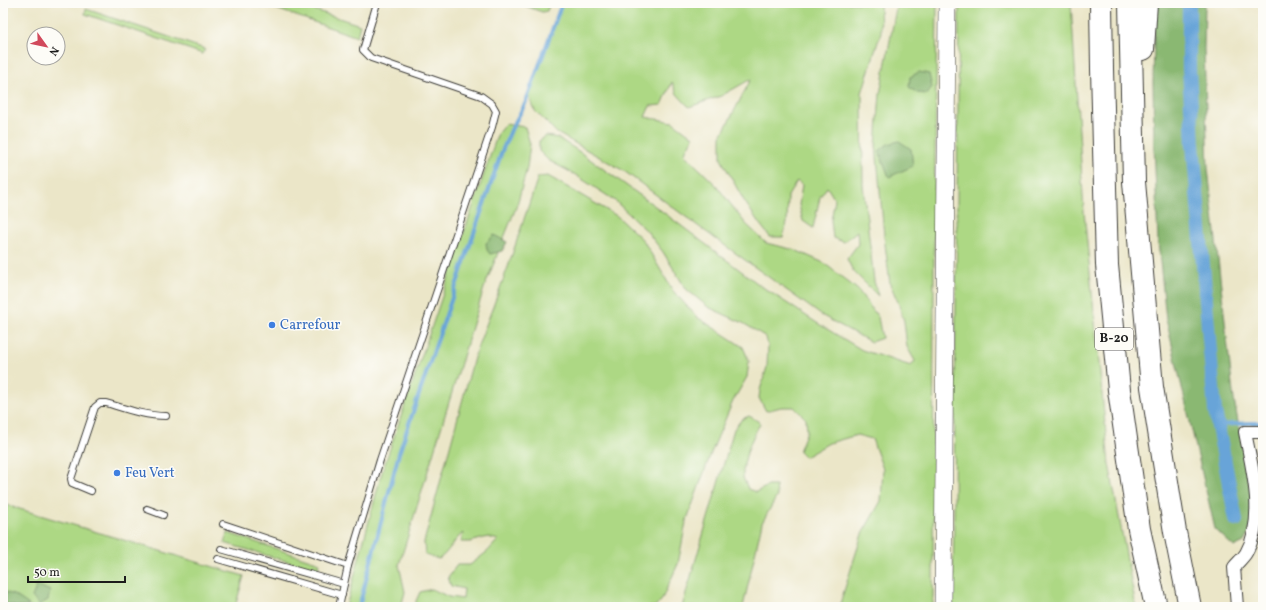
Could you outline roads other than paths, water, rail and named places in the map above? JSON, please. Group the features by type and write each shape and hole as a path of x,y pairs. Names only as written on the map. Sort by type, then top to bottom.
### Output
{"highway":[{"path":"1088,3 1092,31 1102,69"},
{"name":"B-20","path":"1101,3 1107,265 1119,390 1139,528 1156,607"},
{"name":"B-20","path":"1130,3 1134,182 1152,387 1175,532 1190,607"},
{"path":"1134,182 1146,3"}],"main road":[{"path":"943,607 948,3"}],"street":[{"path":"1237,607 1234,567 1247,552 1254,534 1259,513 1245,432 1263,432"}],"lane":[{"path":"339,607 348,566 380,460 492,127 496,111 492,104 481,96 371,58 363,50 377,3"},
{"path":"90,490 76,486 72,483 71,479 95,407 100,403 106,402 139,413 166,416"},
{"path":"147,509 163,514"},
{"path":"223,524 348,566"},
{"path":"221,550 344,584"},
{"path":"218,559 342,595"}],"waterway":[{"path":"359,607 399,453 502,151 525,104 562,3"},
{"path":"1189,3 1189,68 1193,144 1215,411 1236,520"},
{"path":"1217,425 1263,423"}],"place":[{"name":"Carrefour","path":"272,325"},
{"name":"Feu Vert","path":"117,473"}]}
